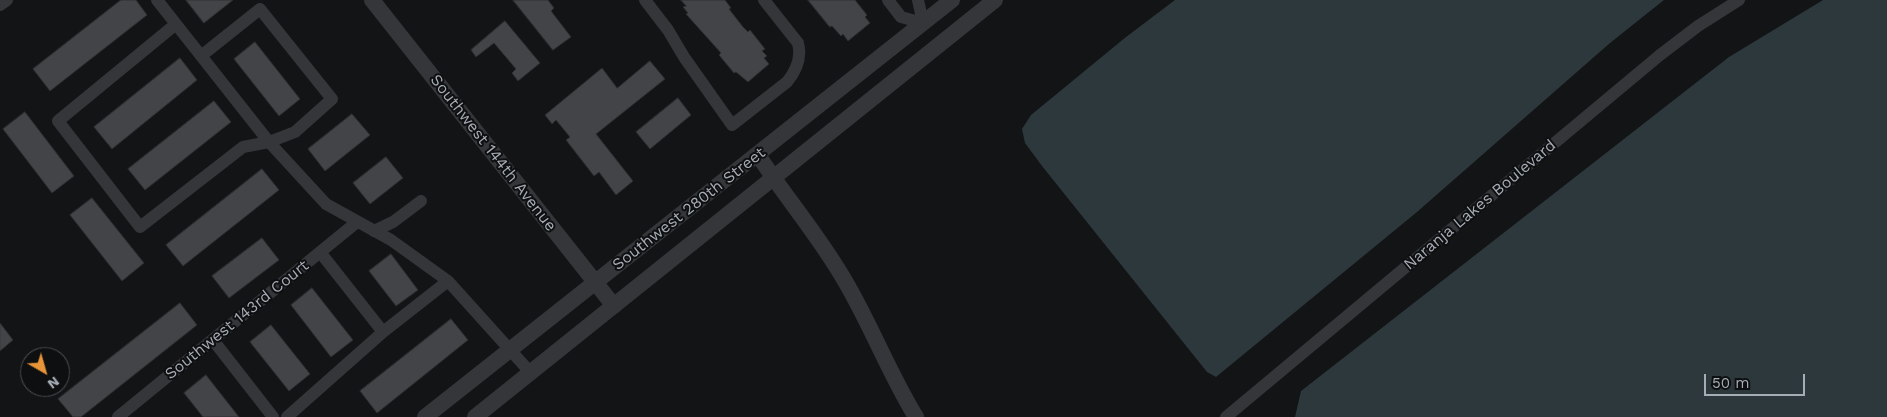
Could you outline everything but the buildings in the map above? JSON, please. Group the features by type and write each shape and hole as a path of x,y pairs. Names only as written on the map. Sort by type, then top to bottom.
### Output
{"street":[{"path":"0,6 7,0"},
{"path":"157,0 269,142 326,204 391,240 448,281 530,372"},
{"name":"Southwest 144th Avenue","path":"372,0 614,306"},
{"path":"646,0 732,125 787,82 794,74 798,61 800,51 798,43 764,0"},
{"path":"888,0 901,17 923,23"},
{"path":"918,0 923,23 937,46"},
{"name":"Southwest 280th Street","path":"425,417 952,0"},
{"name":"Southwest 280th Street","path":"475,417 994,0"},
{"name":"Naranja Lakes Boulevard","path":"1226,417 1660,55 1698,26 1739,0"},
{"path":"176,24 58,121 140,226 243,147 269,142 295,132 332,99 260,9 201,56"},
{"path":"758,155 817,236 846,281 916,417"},
{"path":"374,232 393,222 421,201"},
{"name":"Southwest 143rd Court","path":"118,417 356,222"},
{"path":"320,252 383,332"},
{"path":"288,417 383,332 448,281"},
{"path":"213,340 273,417"}],"shaded area":[{"path":"1175,0 1664,0 1610,43 1417,212 1216,377 1207,372 1042,166 1025,143 1022,129 1031,115 1126,37"},
{"path":"1823,0 1887,0 1887,417 1295,417 1301,391 1729,57"}]}
